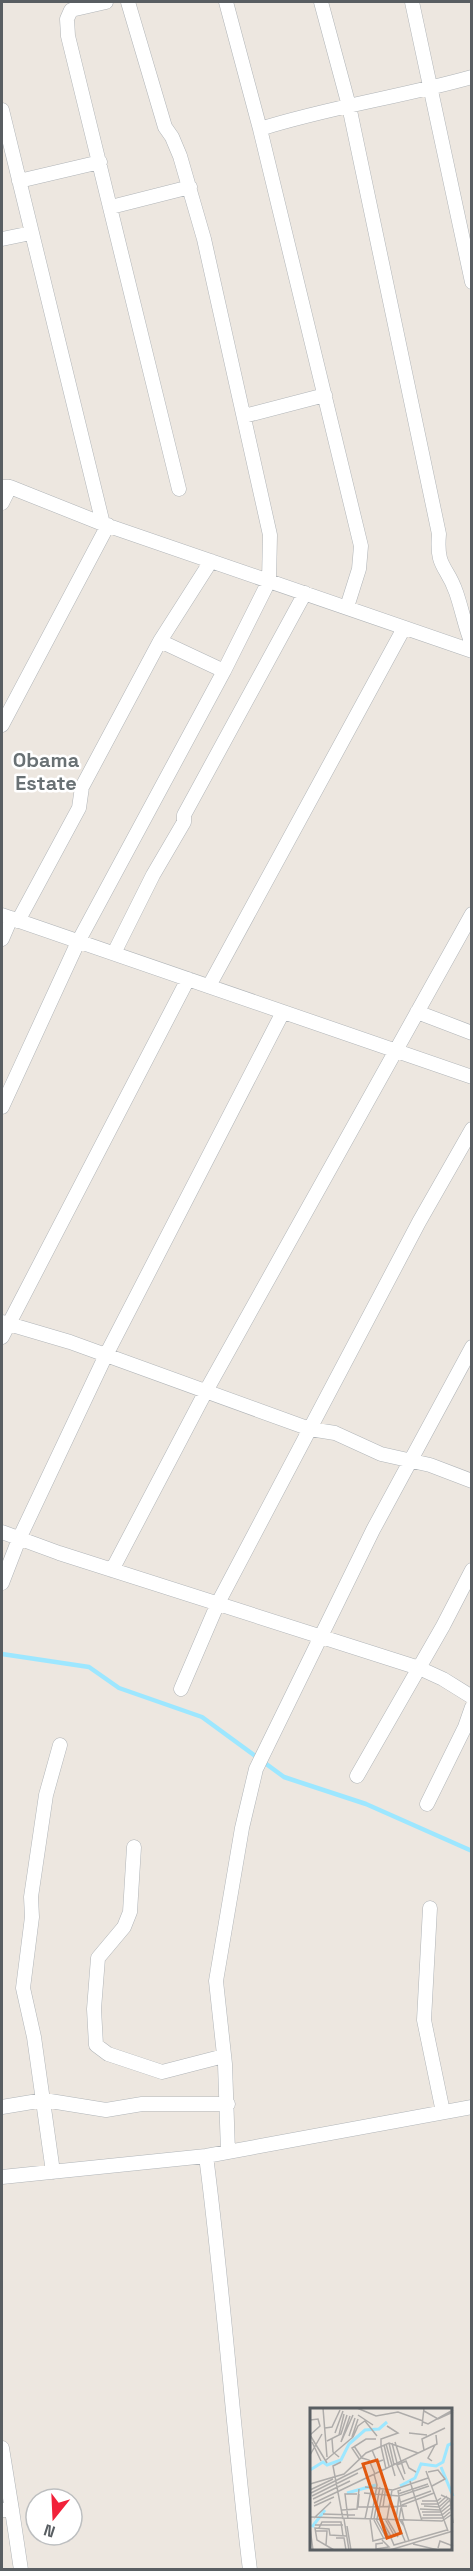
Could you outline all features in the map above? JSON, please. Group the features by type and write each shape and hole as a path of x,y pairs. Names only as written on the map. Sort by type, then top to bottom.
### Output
{"street":[{"path":"106,2 71,10 67,19 68,36 179,489"},
{"path":"2,1107 78,942 224,671 269,581 270,535 190,187 172,137 165,127 128,2"},
{"path":"226,2 260,129 361,546 359,569 347,607"},
{"path":"321,2 349,106 439,534 438,550 441,566 455,590 471,644"},
{"path":"412,2 471,282"},
{"path":"260,129 304,115 471,77"},
{"path":"2,110 31,233 106,524 2,724"},
{"path":"19,181 100,162"},
{"path":"111,207 190,187"},
{"path":"2,239 31,233"},
{"path":"244,416 326,395"},
{"path":"2,503 6,487 471,651"},
{"path":"2,939 10,918 79,808 82,787 160,641 211,561"},
{"path":"114,953 153,875 184,822 184,815 305,593"},
{"path":"209,986 404,628"},
{"path":"160,641 224,671"},
{"path":"112,1570 206,1390 471,914"},
{"path":"10,918 471,1077"},
{"path":"2,1337 5,1323 188,979"},
{"path":"2,1583 19,1539 105,1357 283,1012"},
{"path":"417,1012 471,1033"},
{"path":"181,1689 218,1603 418,1222 471,1129"},
{"path":"5,1323 70,1342 105,1357 206,1390 310,1429 335,1432 381,1454 430,1465 471,1480"},
{"path":"228,2152 228,2104 216,1981 242,1828 256,1769 320,1635 409,1461 471,1347"},
{"path":"2,1532 112,1570 419,1668 443,1679 471,1697"},
{"path":"357,1776 443,1626 471,1570"},
{"path":"427,1804 465,1727 471,1707"},
{"path":"53,2172 44,2100 23,1988 32,1917 31,1897 46,1795 60,1745"},
{"path":"134,1847 130,1912 124,1927 98,1958 94,2009 96,2045 108,2054 162,2072 224,2056"},
{"path":"430,1908 424,2020 444,2112"},
{"path":"2,2107 44,2100 106,2110 142,2104 228,2104"},
{"path":"2,2177 206,2156 471,2107"},
{"path":"206,2156 218,2247 250,2570"},
{"path":"2,2448 7,2510 21,2570"}],"waterway":[{"path":"2,1654 89,1667 119,1688 202,1717 284,1777 366,1804 472,1851"}],"district":[{"name":"Obama Estate","path":"46,772"}]}
